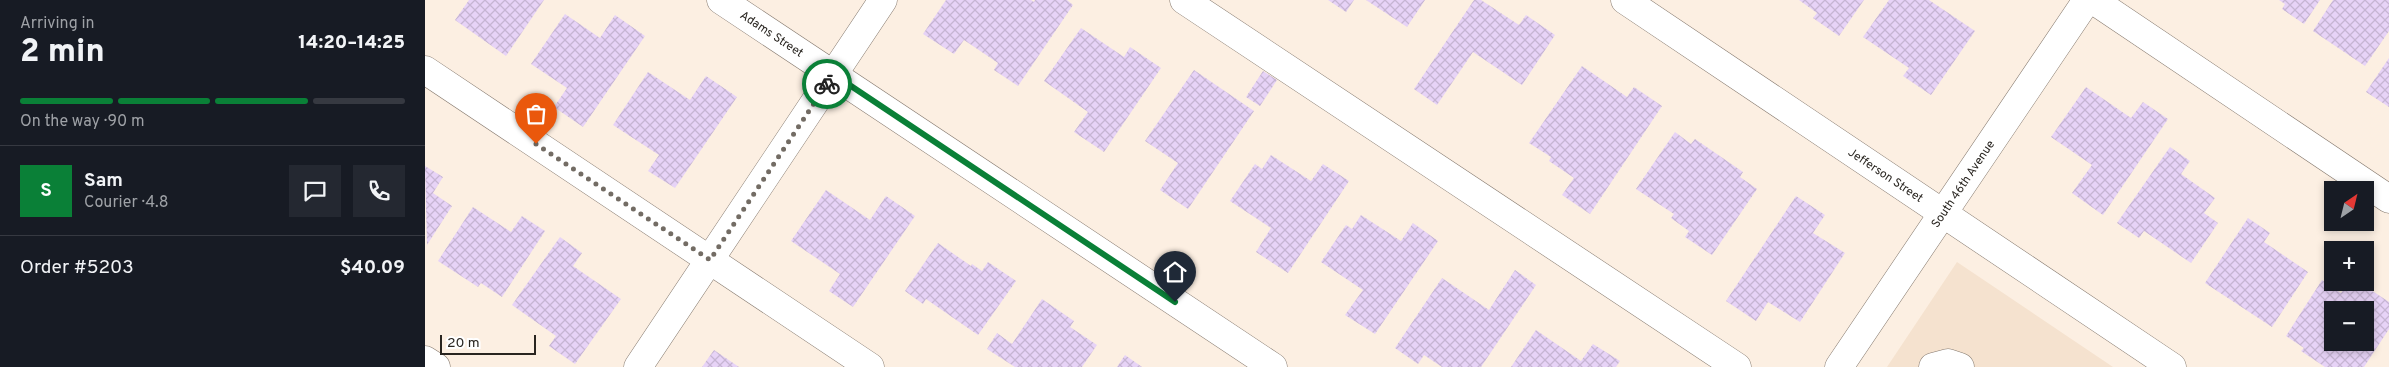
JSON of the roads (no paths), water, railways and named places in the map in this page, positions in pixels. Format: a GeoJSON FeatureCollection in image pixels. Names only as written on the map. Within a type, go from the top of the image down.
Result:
{"type":"FeatureCollection","features":[{"type":"Feature","properties":{"kind":"street","name":"Adams Street"},"geometry":{"type":"LineString","coordinates":[[721,0],[1273,367]]}},
{"type":"Feature","properties":{"kind":"street"},"geometry":{"type":"LineString","coordinates":[[638,367],[883,0]]}},
{"type":"Feature","properties":{"kind":"street"},"geometry":{"type":"LineString","coordinates":[[1184,0],[1737,367]]}},
{"type":"Feature","properties":{"kind":"street","name":"Jefferson Street"},"geometry":{"type":"LineString","coordinates":[[1625,0],[2171,367]]}},
{"type":"Feature","properties":{"kind":"street","name":"South 46th Avenue"},"geometry":{"type":"LineString","coordinates":[[1839,367],[2087,0]]}},
{"type":"Feature","properties":{"kind":"street"},"geometry":{"type":"LineString","coordinates":[[2093,0],[2389,200]]}},
{"type":"Feature","properties":{"kind":"street"},"geometry":{"type":"LineString","coordinates":[[425,70],[870,367]]}},
{"type":"Feature","properties":{"kind":"street"},"geometry":{"type":"LineString","coordinates":[[425,360],[436,367]]}},
{"type":"Feature","properties":{"kind":"street"},"geometry":{"type":"LineString","coordinates":[[1933,367],[1948,363],[1960,367]]}}]}
